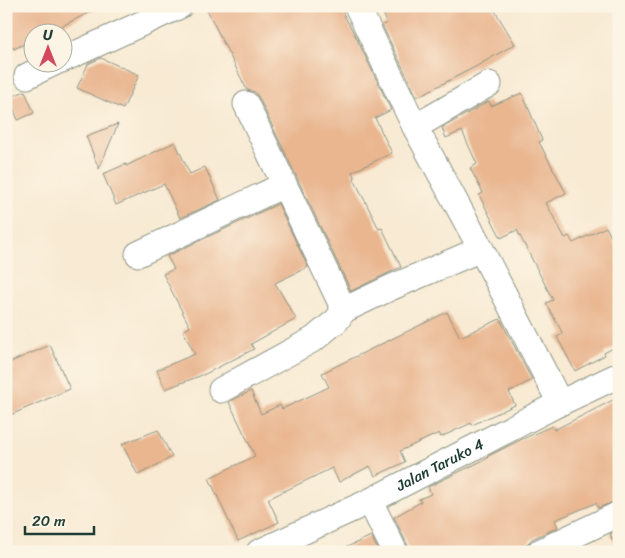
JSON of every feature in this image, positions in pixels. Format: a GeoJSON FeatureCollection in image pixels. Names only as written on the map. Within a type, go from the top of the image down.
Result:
{"type":"FeatureCollection","features":[{"type":"Feature","properties":{"kind":"street"},"geometry":{"type":"LineString","coordinates":[[72,55],[180,6]]}},
{"type":"Feature","properties":{"kind":"street"},"geometry":{"type":"LineString","coordinates":[[357,6],[415,127],[481,249],[560,403]]}},
{"type":"Feature","properties":{"kind":"street"},"geometry":{"type":"LineString","coordinates":[[27,76],[35,72]]}},
{"type":"Feature","properties":{"kind":"street"},"geometry":{"type":"LineString","coordinates":[[415,127],[489,84]]}},
{"type":"Feature","properties":{"kind":"street"},"geometry":{"type":"LineString","coordinates":[[246,104],[344,310]]}},
{"type":"Feature","properties":{"kind":"street"},"geometry":{"type":"LineString","coordinates":[[138,254],[284,185]]}},
{"type":"Feature","properties":{"kind":"street"},"geometry":{"type":"LineString","coordinates":[[221,390],[314,340],[337,320],[344,310],[481,249]]}},
{"type":"Feature","properties":{"kind":"street","name":"Jalan Taruko 4"},"geometry":{"type":"LineString","coordinates":[[260,552],[370,501],[560,403],[619,375]]}},
{"type":"Feature","properties":{"kind":"street"},"geometry":{"type":"LineString","coordinates":[[370,501],[395,552]]}},
{"type":"Feature","properties":{"kind":"street"},"geometry":{"type":"LineString","coordinates":[[539,552],[619,514]]}},
{"type":"Feature","properties":{"kind":"building"},"geometry":{"type":"Polygon","coordinates":[[[6,6],[102,6],[70,22],[22,22],[22,45],[6,51],[6,6]]]}},
{"type":"Feature","properties":{"kind":"building"},"geometry":{"type":"Polygon","coordinates":[[[205,6],[339,6],[391,110],[375,118],[392,153],[352,172],[379,229],[382,228],[401,267],[351,291],[259,98],[255,92],[247,90],[205,6]]]}},
{"type":"Feature","properties":{"kind":"building"},"geometry":{"type":"Polygon","coordinates":[[[401,6],[492,6],[515,44],[417,97],[382,25],[387,23],[384,15],[401,6]]]}},
{"type":"Feature","properties":{"kind":"building"},"geometry":{"type":"Polygon","coordinates":[[[101,58],[139,75],[123,109],[77,88],[88,64],[101,58]]]}},
{"type":"Feature","properties":{"kind":"building"},"geometry":{"type":"Polygon","coordinates":[[[25,91],[34,113],[18,120],[9,98],[25,91]]]}},
{"type":"Feature","properties":{"kind":"building"},"geometry":{"type":"Polygon","coordinates":[[[522,93],[542,140],[539,142],[566,193],[546,203],[565,238],[569,236],[573,243],[606,227],[619,252],[619,345],[575,371],[557,337],[563,334],[546,303],[553,300],[517,230],[501,238],[479,195],[483,193],[470,168],[477,164],[462,131],[446,138],[442,128],[489,101],[491,106],[522,93]]]}},
{"type":"Feature","properties":{"kind":"building"},"geometry":{"type":"Polygon","coordinates":[[[118,124],[99,169],[86,136],[118,124]]]}},
{"type":"Feature","properties":{"kind":"building"},"geometry":{"type":"Polygon","coordinates":[[[175,142],[190,174],[205,167],[220,200],[180,218],[164,184],[116,205],[103,174],[126,164],[126,166],[175,142]]]}},
{"type":"Feature","properties":{"kind":"building"},"geometry":{"type":"Polygon","coordinates":[[[278,204],[308,267],[275,283],[296,319],[251,344],[254,349],[205,374],[165,389],[157,370],[195,354],[183,331],[190,327],[163,274],[174,269],[167,256],[278,204]]]}},
{"type":"Feature","properties":{"kind":"building"},"geometry":{"type":"Polygon","coordinates":[[[447,312],[460,337],[500,319],[532,380],[509,392],[515,405],[472,425],[471,423],[441,437],[439,433],[400,451],[405,462],[375,476],[370,466],[339,482],[332,468],[268,499],[279,522],[238,541],[209,478],[255,456],[229,402],[251,391],[261,414],[280,405],[282,409],[329,387],[322,373],[447,312]]]}},
{"type":"Feature","properties":{"kind":"building"},"geometry":{"type":"Polygon","coordinates":[[[50,345],[70,389],[6,417],[6,364],[50,345]]]}},
{"type":"Feature","properties":{"kind":"building"},"geometry":{"type":"Polygon","coordinates":[[[619,397],[619,500],[598,508],[596,503],[555,520],[558,527],[532,539],[527,544],[525,552],[409,552],[394,517],[421,502],[419,499],[431,494],[428,487],[518,441],[552,426],[554,430],[619,397]]]}},
{"type":"Feature","properties":{"kind":"building"},"geometry":{"type":"Polygon","coordinates":[[[158,430],[172,457],[138,475],[122,444],[158,430]]]}},
{"type":"Feature","properties":{"kind":"building"},"geometry":{"type":"Polygon","coordinates":[[[619,530],[619,552],[618,552],[610,534],[619,530]]]}},
{"type":"Feature","properties":{"kind":"building"},"geometry":{"type":"Polygon","coordinates":[[[371,536],[379,552],[336,552],[371,536]]]}}]}
